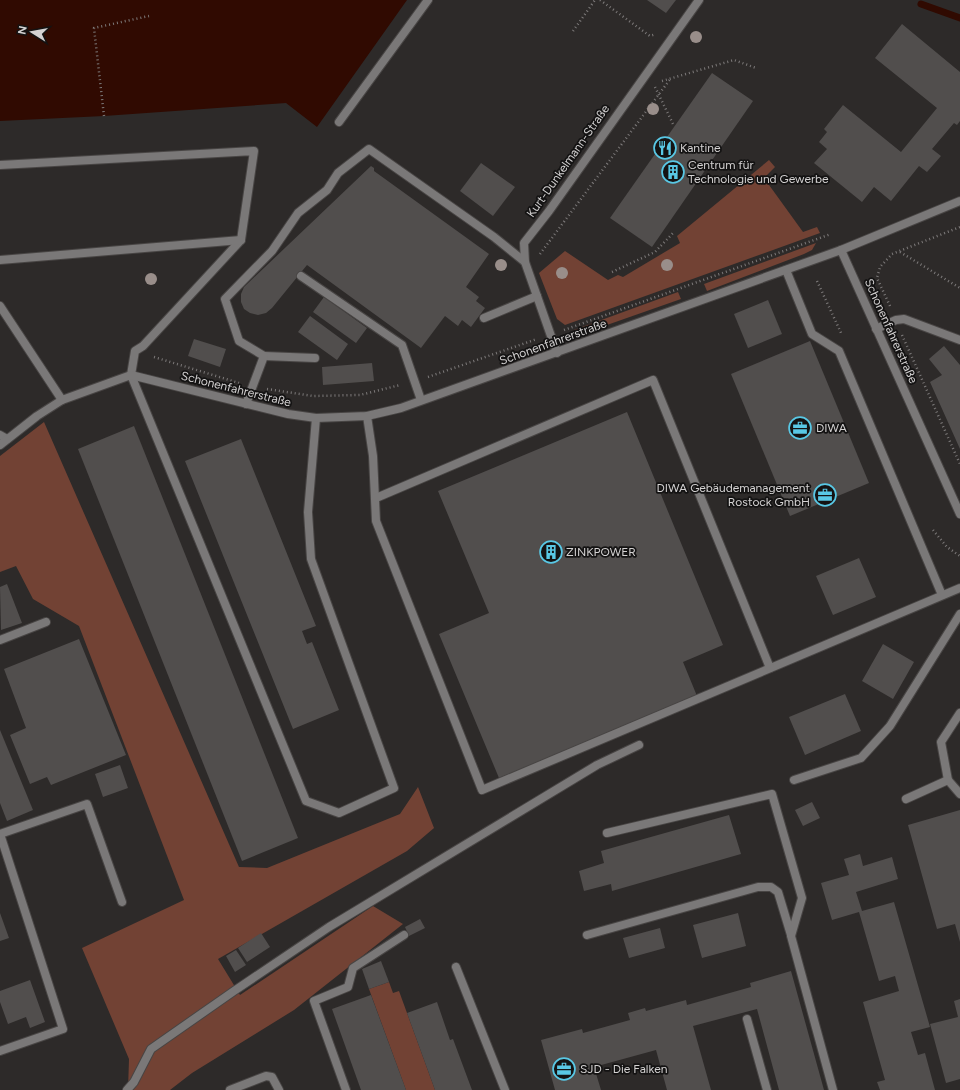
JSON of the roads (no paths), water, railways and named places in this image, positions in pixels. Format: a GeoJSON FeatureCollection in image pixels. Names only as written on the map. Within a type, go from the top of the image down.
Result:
{"type":"FeatureCollection","features":[{"type":"Feature","properties":{"kind":"street"},"geometry":{"type":"LineString","coordinates":[[339,122],[428,0]]}},
{"type":"Feature","properties":{"kind":"street","name":"Kurt-Dunkelmann-Straße"},"geometry":{"type":"LineString","coordinates":[[557,353],[525,262],[524,243],[549,211],[699,0]]}},
{"type":"Feature","properties":{"kind":"street"},"geometry":{"type":"LineString","coordinates":[[315,358],[264,356],[239,341],[225,299],[272,251],[298,213],[327,190],[338,173],[369,149],[494,237],[525,262]]}},
{"type":"Feature","properties":{"kind":"street"},"geometry":{"type":"LineString","coordinates":[[0,165],[254,151],[242,240],[143,346],[135,351],[131,375],[306,801],[339,813],[394,788],[311,558],[308,512],[316,418]]}},
{"type":"Feature","properties":{"kind":"street"},"geometry":{"type":"LineString","coordinates":[[841,250],[960,201]]}},
{"type":"Feature","properties":{"kind":"street"},"geometry":{"type":"LineString","coordinates":[[0,260],[242,240]]}},
{"type":"Feature","properties":{"kind":"street","name":"Schonenfahrerstraße"},"geometry":{"type":"LineString","coordinates":[[131,375],[288,414],[316,418],[367,416],[421,400],[557,353],[841,250],[960,514]]}},
{"type":"Feature","properties":{"kind":"street"},"geometry":{"type":"LineString","coordinates":[[786,270],[812,334],[839,351],[942,595]]}},
{"type":"Feature","properties":{"kind":"street"},"geometry":{"type":"LineString","coordinates":[[301,276],[402,345],[421,400]]}},
{"type":"Feature","properties":{"kind":"street"},"geometry":{"type":"LineString","coordinates":[[484,318],[537,296]]}},
{"type":"Feature","properties":{"kind":"street"},"geometry":{"type":"LineString","coordinates":[[0,306],[62,400]]}},
{"type":"Feature","properties":{"kind":"street"},"geometry":{"type":"LineString","coordinates":[[876,329],[896,320],[904,319],[960,340]]}},
{"type":"Feature","properties":{"kind":"street"},"geometry":{"type":"LineString","coordinates":[[246,404],[264,356]]}},
{"type":"Feature","properties":{"kind":"street"},"geometry":{"type":"LineString","coordinates":[[2,440],[62,400],[131,375]]}},
{"type":"Feature","properties":{"kind":"street"},"geometry":{"type":"LineString","coordinates":[[376,498],[653,380],[770,668]]}},
{"type":"Feature","properties":{"kind":"street"},"geometry":{"type":"LineString","coordinates":[[367,416],[373,456],[376,521],[482,790],[960,588]]}},
{"type":"Feature","properties":{"kind":"street"},"geometry":{"type":"LineString","coordinates":[[794,780],[862,758],[890,726],[960,614]]}},
{"type":"Feature","properties":{"kind":"street"},"geometry":{"type":"LineString","coordinates":[[0,640],[46,622]]}},
{"type":"Feature","properties":{"kind":"street"},"geometry":{"type":"LineString","coordinates":[[960,713],[940,742],[948,780],[960,794]]}},
{"type":"Feature","properties":{"kind":"street"},"geometry":{"type":"LineString","coordinates":[[127,1090],[134,1082],[151,1049],[329,927],[597,765],[640,745]]}},
{"type":"Feature","properties":{"kind":"street"},"geometry":{"type":"LineString","coordinates":[[906,799],[948,780]]}},
{"type":"Feature","properties":{"kind":"street"},"geometry":{"type":"LineString","coordinates":[[607,834],[772,794],[802,898],[791,936]]}},
{"type":"Feature","properties":{"kind":"street"},"geometry":{"type":"LineString","coordinates":[[0,1051],[63,1029],[0,834],[87,804],[122,902]]}},
{"type":"Feature","properties":{"kind":"street"},"geometry":{"type":"LineString","coordinates":[[587,935],[758,887],[771,887],[778,892],[833,1090]]}},
{"type":"Feature","properties":{"kind":"street"},"geometry":{"type":"LineString","coordinates":[[346,1090],[314,1001],[348,987],[353,968],[404,935]]}},
{"type":"Feature","properties":{"kind":"street"},"geometry":{"type":"LineString","coordinates":[[456,967],[505,1090]]}},
{"type":"Feature","properties":{"kind":"street"},"geometry":{"type":"LineString","coordinates":[[747,1019],[767,1090]]}},
{"type":"Feature","properties":{"kind":"street"},"geometry":{"type":"LineString","coordinates":[[230,1090],[266,1076],[272,1077],[279,1090]]}},
{"type":"Feature","properties":{"kind":"waterway"},"geometry":{"type":"LineString","coordinates":[[921,4],[960,18]]}},
{"type":"Feature","properties":{"kind":"place","name":"Kantine"},"geometry":{"type":"Point","coordinates":[665,148]}},
{"type":"Feature","properties":{"kind":"place","name":"Centrum für Technologie und Gewerbe"},"geometry":{"type":"Point","coordinates":[673,172]}},
{"type":"Feature","properties":{"kind":"place","name":"DIWA"},"geometry":{"type":"Point","coordinates":[800,428]}},
{"type":"Feature","properties":{"kind":"place","name":"DIWA Gebäudemanagement Rostock GmbH"},"geometry":{"type":"Point","coordinates":[825,495]}},
{"type":"Feature","properties":{"kind":"place","name":"ZINKPOWER"},"geometry":{"type":"Point","coordinates":[551,552]}},
{"type":"Feature","properties":{"kind":"place","name":"SJD - Die Falken"},"geometry":{"type":"Point","coordinates":[564,1069]}}]}
